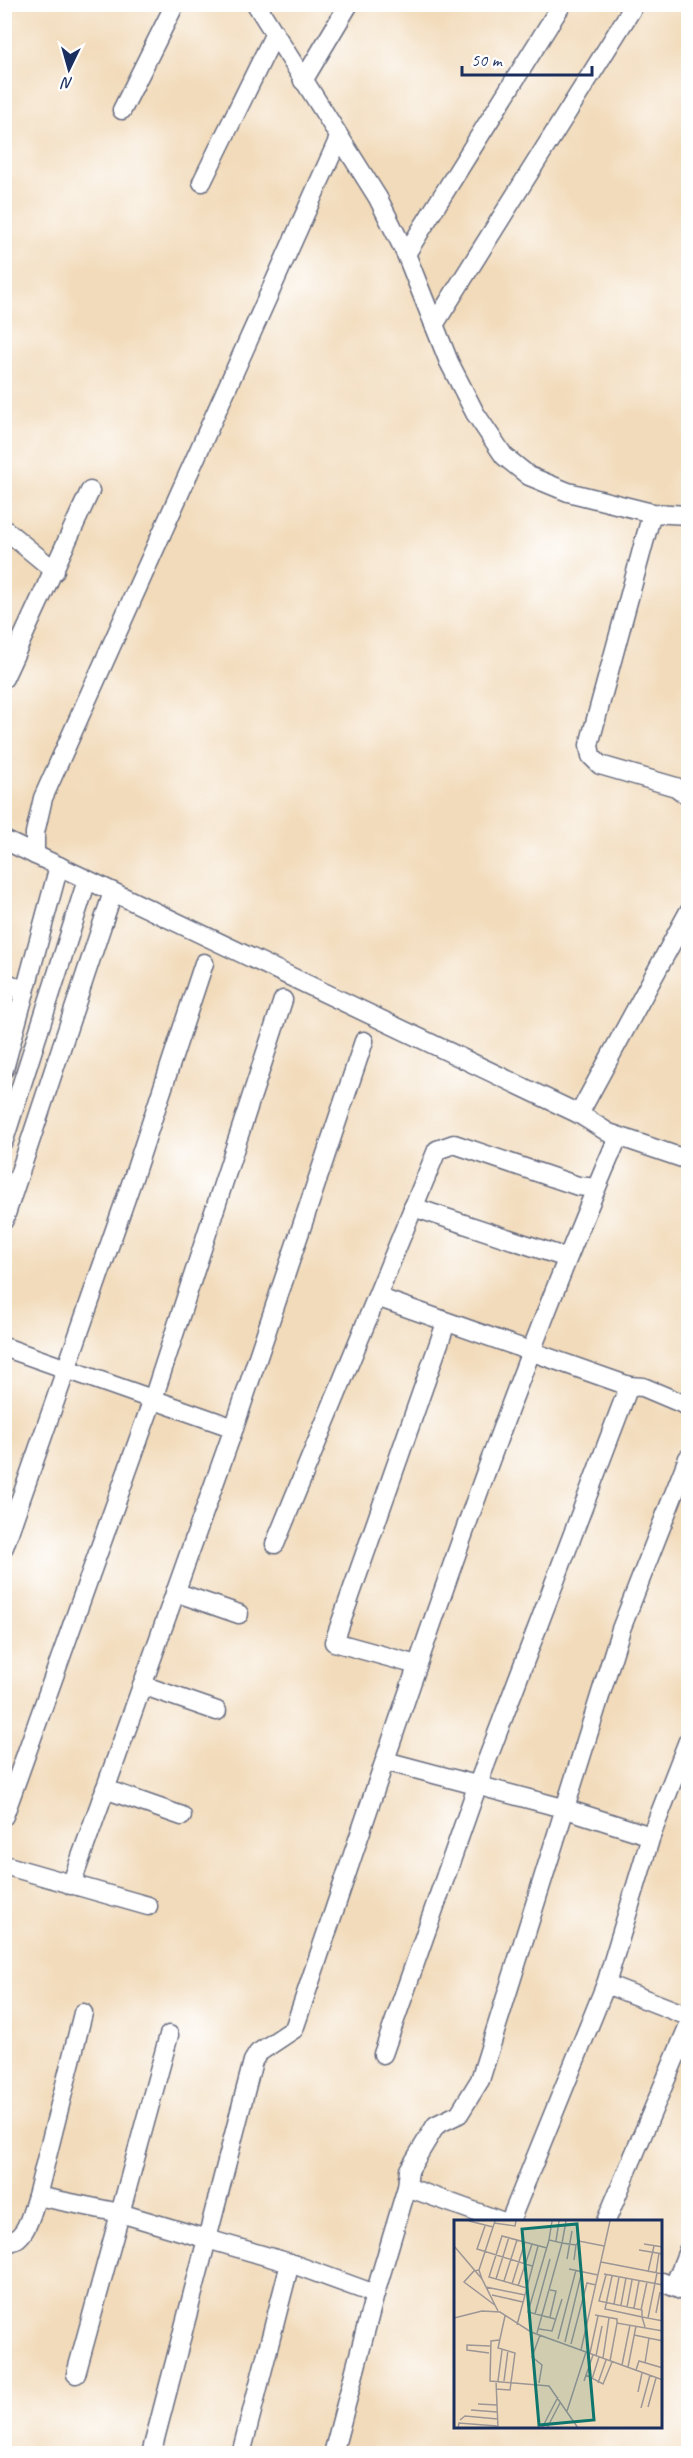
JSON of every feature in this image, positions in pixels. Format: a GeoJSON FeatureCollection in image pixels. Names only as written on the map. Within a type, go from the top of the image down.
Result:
{"type":"FeatureCollection","features":[{"type":"Feature","properties":{"kind":"street"},"geometry":{"type":"LineString","coordinates":[[122,110],[175,4]]}},
{"type":"Feature","properties":{"kind":"street"},"geometry":{"type":"LineString","coordinates":[[256,4],[378,198],[406,254],[449,362],[475,412],[504,456],[529,476],[568,492],[652,513],[688,515]]}},
{"type":"Feature","properties":{"kind":"street"},"geometry":{"type":"LineString","coordinates":[[303,81],[349,4]]}},
{"type":"Feature","properties":{"kind":"street"},"geometry":{"type":"LineString","coordinates":[[406,254],[562,4]]}},
{"type":"Feature","properties":{"kind":"street"},"geometry":{"type":"LineString","coordinates":[[434,325],[635,4]]}},
{"type":"Feature","properties":{"kind":"street"},"geometry":{"type":"LineString","coordinates":[[202,182],[274,35]]}},
{"type":"Feature","properties":{"kind":"street"},"geometry":{"type":"LineString","coordinates":[[35,855],[34,833],[43,798],[339,138]]}},
{"type":"Feature","properties":{"kind":"street"},"geometry":{"type":"LineString","coordinates":[[4,678],[90,491]]}},
{"type":"Feature","properties":{"kind":"street"},"geometry":{"type":"LineString","coordinates":[[652,513],[589,745],[591,756],[600,765],[676,787],[688,796]]}},
{"type":"Feature","properties":{"kind":"street"},"geometry":{"type":"LineString","coordinates":[[4,529],[55,571]]}},
{"type":"Feature","properties":{"kind":"street"},"geometry":{"type":"LineString","coordinates":[[4,840],[579,1114],[618,1137],[688,1160]]}},
{"type":"Feature","properties":{"kind":"street"},"geometry":{"type":"LineString","coordinates":[[4,1069],[59,866]]}},
{"type":"Feature","properties":{"kind":"street"},"geometry":{"type":"LineString","coordinates":[[4,1140],[87,879]]}},
{"type":"Feature","properties":{"kind":"street"},"geometry":{"type":"LineString","coordinates":[[4,1220],[113,892]]}},
{"type":"Feature","properties":{"kind":"street"},"geometry":{"type":"LineString","coordinates":[[579,1114],[688,913]]}},
{"type":"Feature","properties":{"kind":"street"},"geometry":{"type":"LineString","coordinates":[[4,1547],[68,1369],[204,963]]}},
{"type":"Feature","properties":{"kind":"street"},"geometry":{"type":"LineString","coordinates":[[4,981],[26,992]]}},
{"type":"Feature","properties":{"kind":"street"},"geometry":{"type":"LineString","coordinates":[[4,1815],[153,1399],[284,1000]]}},
{"type":"Feature","properties":{"kind":"street"},"geometry":{"type":"LineString","coordinates":[[71,1885],[234,1428],[364,1041]]}},
{"type":"Feature","properties":{"kind":"street"},"geometry":{"type":"LineString","coordinates":[[151,2454],[253,2061],[258,2053],[294,2029],[417,1665],[567,1258],[618,1137]]}},
{"type":"Feature","properties":{"kind":"street"},"geometry":{"type":"LineString","coordinates":[[275,1544],[437,1150],[454,1144],[578,1186],[596,1188]]}},
{"type":"Feature","properties":{"kind":"street"},"geometry":{"type":"LineString","coordinates":[[413,1207],[567,1258]]}},
{"type":"Feature","properties":{"kind":"street"},"geometry":{"type":"LineString","coordinates":[[377,1297],[629,1386],[643,1387],[688,1406]]}},
{"type":"Feature","properties":{"kind":"street"},"geometry":{"type":"LineString","coordinates":[[417,1665],[334,1642],[446,1323]]}},
{"type":"Feature","properties":{"kind":"street"},"geometry":{"type":"LineString","coordinates":[[4,1347],[234,1428]]}},
{"type":"Feature","properties":{"kind":"street"},"geometry":{"type":"LineString","coordinates":[[383,2054],[478,1784],[629,1386]]}},
{"type":"Feature","properties":{"kind":"street"},"geometry":{"type":"LineString","coordinates":[[333,2454],[409,2170],[436,2125],[459,2114],[480,2080],[563,1808],[621,1629],[688,1458]]}},
{"type":"Feature","properties":{"kind":"street"},"geometry":{"type":"LineString","coordinates":[[175,1592],[238,1614]]}},
{"type":"Feature","properties":{"kind":"street"},"geometry":{"type":"LineString","coordinates":[[142,1685],[217,1711]]}},
{"type":"Feature","properties":{"kind":"street"},"geometry":{"type":"LineString","coordinates":[[510,2220],[606,1984],[651,1836],[688,1741]]}},
{"type":"Feature","properties":{"kind":"street"},"geometry":{"type":"LineString","coordinates":[[385,1761],[478,1784],[651,1836]]}},
{"type":"Feature","properties":{"kind":"street"},"geometry":{"type":"LineString","coordinates":[[105,1789],[182,1816]]}},
{"type":"Feature","properties":{"kind":"street"},"geometry":{"type":"LineString","coordinates":[[4,1865],[148,1906]]}},
{"type":"Feature","properties":{"kind":"street"},"geometry":{"type":"LineString","coordinates":[[606,1984],[688,2016]]}},
{"type":"Feature","properties":{"kind":"street"},"geometry":{"type":"LineString","coordinates":[[4,2243],[13,2243],[22,2235],[37,2196],[82,2013]]}},
{"type":"Feature","properties":{"kind":"street"},"geometry":{"type":"LineString","coordinates":[[606,2220],[688,2027]]}},
{"type":"Feature","properties":{"kind":"street"},"geometry":{"type":"LineString","coordinates":[[76,2374],[169,2035]]}},
{"type":"Feature","properties":{"kind":"street"},"geometry":{"type":"LineString","coordinates":[[406,2187],[498,2220]]}},
{"type":"Feature","properties":{"kind":"street"},"geometry":{"type":"LineString","coordinates":[[37,2196],[120,2213],[290,2263],[375,2294]]}},
{"type":"Feature","properties":{"kind":"street"},"geometry":{"type":"LineString","coordinates":[[675,2287],[688,2251]]}},
{"type":"Feature","properties":{"kind":"street"},"geometry":{"type":"LineString","coordinates":[[241,2454],[290,2263]]}}]}
